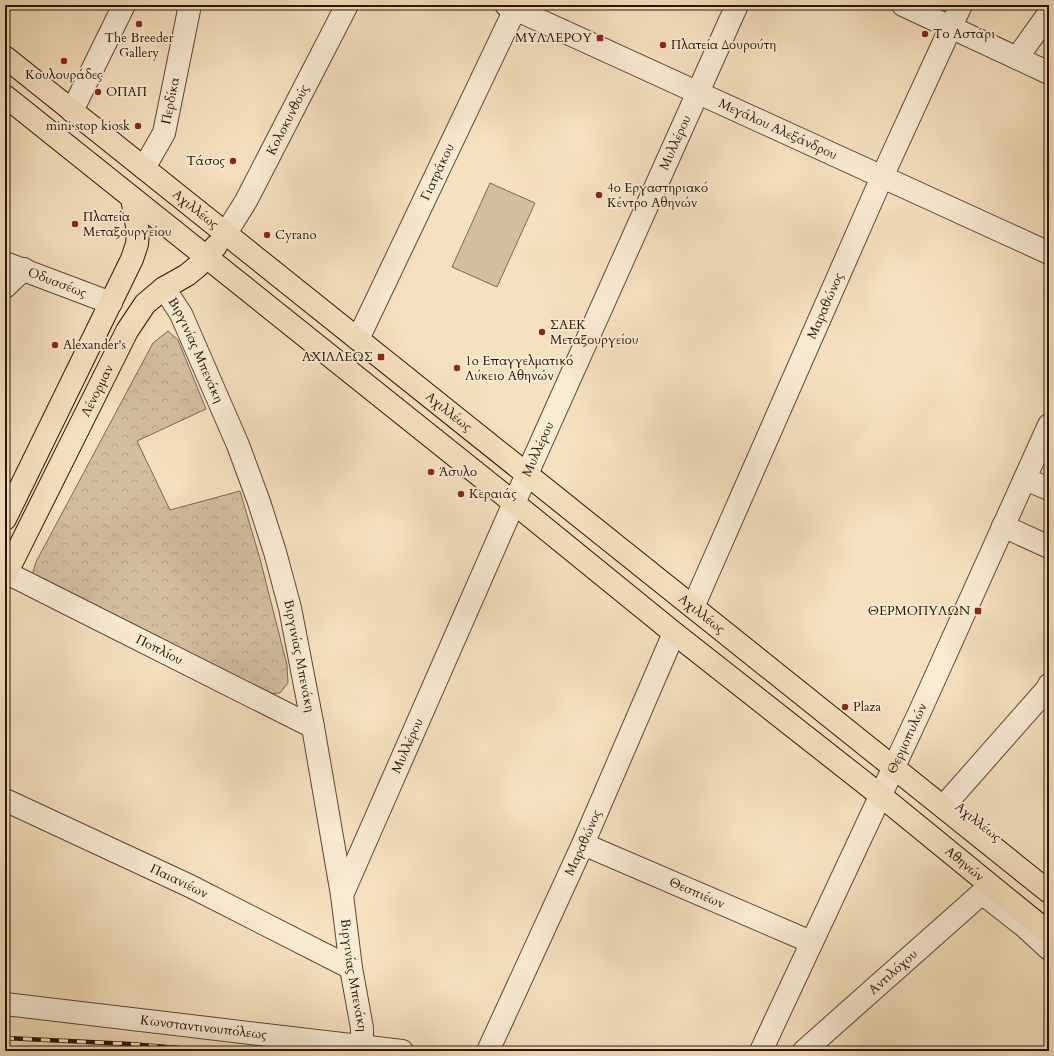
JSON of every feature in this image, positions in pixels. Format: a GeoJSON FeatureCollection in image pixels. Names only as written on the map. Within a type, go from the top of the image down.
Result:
{"type":"FeatureCollection","features":[{"type":"Feature","properties":{"kind":"main road","name":"Αχιλλέως"},"geometry":{"type":"LineString","coordinates":[[5,57],[901,773]]}},
{"type":"Feature","properties":{"kind":"main road"},"geometry":{"type":"LineString","coordinates":[[5,96],[514,502],[674,633],[882,797]]}},
{"type":"Feature","properties":{"kind":"main road"},"geometry":{"type":"LineString","coordinates":[[5,519],[132,259],[137,244],[138,232],[132,198]]}},
{"type":"Feature","properties":{"kind":"main road","name":"Λένορμαν"},"geometry":{"type":"LineString","coordinates":[[6,576],[127,331],[145,304],[164,288],[187,275],[207,258],[226,233]]}},
{"type":"Feature","properties":{"kind":"main road"},"geometry":{"type":"LineString","coordinates":[[901,773],[1049,892]]}},
{"type":"Feature","properties":{"kind":"main road","name":"Αθηνών"},"geometry":{"type":"LineString","coordinates":[[882,797],[1049,933]]}},
{"type":"Feature","properties":{"kind":"street"},"geometry":{"type":"LineString","coordinates":[[72,111],[124,5]]}},
{"type":"Feature","properties":{"kind":"street","name":"Περδίκα"},"geometry":{"type":"LineString","coordinates":[[144,168],[164,133],[190,5]]}},
{"type":"Feature","properties":{"kind":"street","name":"Κολοκυνθούς"},"geometry":{"type":"LineString","coordinates":[[226,233],[246,201],[347,5]]}},
{"type":"Feature","properties":{"kind":"street","name":"Μυλλέρου"},"geometry":{"type":"LineString","coordinates":[[342,895],[514,502],[736,5]]}},
{"type":"Feature","properties":{"kind":"street"},"geometry":{"type":"LineString","coordinates":[[903,5],[1049,73]]}},
{"type":"Feature","properties":{"kind":"street","name":"Μαραθώνος"},"geometry":{"type":"LineString","coordinates":[[693,607],[882,176],[961,5]]}},
{"type":"Feature","properties":{"kind":"street","name":"Μεγάλου Αλεξάνδρου"},"geometry":{"type":"LineString","coordinates":[[513,6],[1049,254]]}},
{"type":"Feature","properties":{"kind":"street","name":"Γιατράκου"},"geometry":{"type":"LineString","coordinates":[[358,339],[513,6]]}},
{"type":"Feature","properties":{"kind":"street"},"geometry":{"type":"LineString","coordinates":[[1017,58],[1049,13]]}},
{"type":"Feature","properties":{"kind":"street"},"geometry":{"type":"LineString","coordinates":[[5,286],[14,266]]}},
{"type":"Feature","properties":{"kind":"street","name":"Οδυσσέως"},"geometry":{"type":"LineString","coordinates":[[14,266],[111,303]]}},
{"type":"Feature","properties":{"kind":"street","name":"Βιργινίας Μπενάκη"},"geometry":{"type":"LineString","coordinates":[[164,288],[184,320],[238,445],[276,552],[290,608],[313,727],[342,895],[351,968],[362,1028],[362,1046]]}},
{"type":"Feature","properties":{"kind":"street","name":"Θερμοπυλών"},"geometry":{"type":"LineString","coordinates":[[761,1051],[811,942],[882,797],[901,773],[1003,526],[1049,425]]}},
{"type":"Feature","properties":{"kind":"street"},"geometry":{"type":"LineString","coordinates":[[1025,479],[1049,489]]}},
{"type":"Feature","properties":{"kind":"street"},"geometry":{"type":"LineString","coordinates":[[1003,526],[1049,546]]}},
{"type":"Feature","properties":{"kind":"street","name":"Ποπλίου"},"geometry":{"type":"LineString","coordinates":[[6,576],[313,727]]}},
{"type":"Feature","properties":{"kind":"street","name":"Μαραθώνος"},"geometry":{"type":"LineString","coordinates":[[488,1051],[583,844],[674,633]]}},
{"type":"Feature","properties":{"kind":"street"},"geometry":{"type":"LineString","coordinates":[[950,799],[1049,685]]}},
{"type":"Feature","properties":{"kind":"street","name":"Αχιλλέως"},"geometry":{"type":"LineString","coordinates":[[901,773],[919,778],[950,799],[1049,878]]}},
{"type":"Feature","properties":{"kind":"street","name":"Παιανιέων"},"geometry":{"type":"LineString","coordinates":[[5,800],[190,886],[351,968]]}},
{"type":"Feature","properties":{"kind":"street","name":"Θεσπιέων"},"geometry":{"type":"LineString","coordinates":[[583,844],[811,942]]}},
{"type":"Feature","properties":{"kind":"street","name":"Αντιλόχου"},"geometry":{"type":"LineString","coordinates":[[804,1051],[982,893],[1024,926],[1049,949]]}},
{"type":"Feature","properties":{"kind":"street","name":"Κωνσταντινουπόλεως"},"geometry":{"type":"LineString","coordinates":[[5,1004],[402,1051]]}},
{"type":"Feature","properties":{"kind":"green space"},"geometry":{"type":"Polygon","coordinates":[[[490,183],[535,203],[497,287],[452,267],[490,183]]]}},
{"type":"Feature","properties":{"kind":"green space"},"geometry":{"type":"Polygon","coordinates":[[[168,331],[178,340],[206,409],[137,441],[170,510],[240,491],[260,559],[287,665],[288,683],[280,693],[264,694],[32,575],[36,562],[153,343],[168,331]]]}},
{"type":"Feature","properties":{"kind":"railway"},"geometry":{"type":"LineString","coordinates":[[5,1038],[130,1044],[215,1051]]}},
{"type":"Feature","properties":{"kind":"place","name":"The Breeder Gallery"},"geometry":{"type":"Point","coordinates":[139,24]}},
{"type":"Feature","properties":{"kind":"place","name":"Το Αστάρι"},"geometry":{"type":"Point","coordinates":[925,34]}},
{"type":"Feature","properties":{"kind":"place","name":"ΜΥΛΛΕΡΟΥ"},"geometry":{"type":"Point","coordinates":[600,38]}},
{"type":"Feature","properties":{"kind":"place","name":"Πλατεία Δουρούτη"},"geometry":{"type":"Point","coordinates":[663,45]}},
{"type":"Feature","properties":{"kind":"place","name":"Κουλουράδες"},"geometry":{"type":"Point","coordinates":[64,61]}},
{"type":"Feature","properties":{"kind":"place","name":"ΟΠΑΠ"},"geometry":{"type":"Point","coordinates":[98,92]}},
{"type":"Feature","properties":{"kind":"place","name":"mini stop kiosk"},"geometry":{"type":"Point","coordinates":[138,126]}},
{"type":"Feature","properties":{"kind":"place","name":"Τάσος"},"geometry":{"type":"Point","coordinates":[233,161]}},
{"type":"Feature","properties":{"kind":"place","name":"4ο Εργαστηριακό Κέντρο Αθηνών"},"geometry":{"type":"Point","coordinates":[599,195]}},
{"type":"Feature","properties":{"kind":"place","name":"Πλατεία Μεταξουργείου"},"geometry":{"type":"Point","coordinates":[75,224]}},
{"type":"Feature","properties":{"kind":"place","name":"Cyrano"},"geometry":{"type":"Point","coordinates":[267,235]}},
{"type":"Feature","properties":{"kind":"place","name":"ΣΑΕΚ Μεταξουργείου"},"geometry":{"type":"Point","coordinates":[542,332]}},
{"type":"Feature","properties":{"kind":"place","name":"Alexander's"},"geometry":{"type":"Point","coordinates":[55,345]}},
{"type":"Feature","properties":{"kind":"place","name":"ΑΧΙΛΛΕΩΣ"},"geometry":{"type":"Point","coordinates":[381,357]}},
{"type":"Feature","properties":{"kind":"place","name":"1o Επαγγελματικό Λύκειο Αθηνών"},"geometry":{"type":"Point","coordinates":[457,368]}},
{"type":"Feature","properties":{"kind":"place","name":"Άσυλο"},"geometry":{"type":"Point","coordinates":[431,472]}},
{"type":"Feature","properties":{"kind":"place","name":"Κεραιάς"},"geometry":{"type":"Point","coordinates":[461,494]}},
{"type":"Feature","properties":{"kind":"place","name":"ΘΕΡΜΟΠΥΛΩΝ"},"geometry":{"type":"Point","coordinates":[978,611]}},
{"type":"Feature","properties":{"kind":"place","name":"Plaza"},"geometry":{"type":"Point","coordinates":[845,707]}}]}
